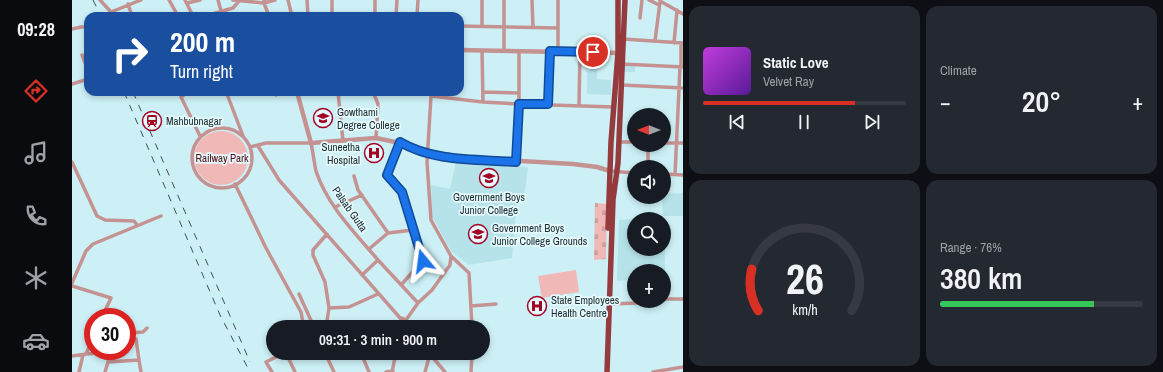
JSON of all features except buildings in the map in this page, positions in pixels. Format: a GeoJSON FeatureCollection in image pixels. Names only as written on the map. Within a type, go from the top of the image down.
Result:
{"type":"FeatureCollection","features":[{"type":"Feature","properties":{"kind":"highway"},"geometry":{"type":"LineString","coordinates":[[606,372],[610,304],[613,200],[617,172],[622,85],[618,0]]}},
{"type":"Feature","properties":{"kind":"highway"},"geometry":{"type":"LineString","coordinates":[[603,372],[603,317],[610,170],[614,107],[623,39],[625,0]]}},
{"type":"Feature","properties":{"kind":"street"},"geometry":{"type":"LineString","coordinates":[[100,0],[111,12],[141,0]]}},
{"type":"Feature","properties":{"kind":"street"},"geometry":{"type":"LineString","coordinates":[[169,0],[176,12]]}},
{"type":"Feature","properties":{"kind":"street"},"geometry":{"type":"LineString","coordinates":[[190,12],[186,2],[200,0]]}},
{"type":"Feature","properties":{"kind":"street"},"geometry":{"type":"LineString","coordinates":[[218,0],[221,11]]}},
{"type":"Feature","properties":{"kind":"street"},"geometry":{"type":"LineString","coordinates":[[233,0],[275,0]]}},
{"type":"Feature","properties":{"kind":"street"},"geometry":{"type":"LineString","coordinates":[[288,0],[291,12]]}},
{"type":"Feature","properties":{"kind":"street"},"geometry":{"type":"LineString","coordinates":[[307,0],[308,12]]}},
{"type":"Feature","properties":{"kind":"street"},"geometry":{"type":"LineString","coordinates":[[332,0],[332,12]]}},
{"type":"Feature","properties":{"kind":"street"},"geometry":{"type":"LineString","coordinates":[[375,0],[375,12]]}},
{"type":"Feature","properties":{"kind":"street"},"geometry":{"type":"LineString","coordinates":[[396,12],[397,0]]}},
{"type":"Feature","properties":{"kind":"street"},"geometry":{"type":"LineString","coordinates":[[417,12],[418,0]]}},
{"type":"Feature","properties":{"kind":"street"},"geometry":{"type":"LineString","coordinates":[[482,0],[482,26]]}},
{"type":"Feature","properties":{"kind":"street"},"geometry":{"type":"LineString","coordinates":[[504,0],[504,50]]}},
{"type":"Feature","properties":{"kind":"street"},"geometry":{"type":"LineString","coordinates":[[558,0],[558,51]]}},
{"type":"Feature","properties":{"kind":"street"},"geometry":{"type":"LineString","coordinates":[[640,18],[642,0]]}},
{"type":"Feature","properties":{"kind":"street"},"geometry":{"type":"LineString","coordinates":[[649,0],[660,3],[683,14]]}},
{"type":"Feature","properties":{"kind":"street"},"geometry":{"type":"LineString","coordinates":[[218,12],[233,8],[239,1]]}},
{"type":"Feature","properties":{"kind":"street"},"geometry":{"type":"LineString","coordinates":[[264,1],[268,12]]}},
{"type":"Feature","properties":{"kind":"street"},"geometry":{"type":"LineString","coordinates":[[532,1],[532,27]]}},
{"type":"Feature","properties":{"kind":"street"},"geometry":{"type":"LineString","coordinates":[[655,41],[660,3]]}},
{"type":"Feature","properties":{"kind":"street"},"geometry":{"type":"LineString","coordinates":[[128,4],[131,12]]}},
{"type":"Feature","properties":{"kind":"street"},"geometry":{"type":"LineString","coordinates":[[674,43],[677,10]]}},
{"type":"Feature","properties":{"kind":"street"},"geometry":{"type":"LineString","coordinates":[[464,26],[558,28]]}},
{"type":"Feature","properties":{"kind":"street"},"geometry":{"type":"LineString","coordinates":[[72,30],[84,27]]}},
{"type":"Feature","properties":{"kind":"street"},"geometry":{"type":"LineString","coordinates":[[623,39],[682,43],[681,88],[678,105],[675,175]]}},
{"type":"Feature","properties":{"kind":"street"},"geometry":{"type":"LineString","coordinates":[[464,50],[621,53]]}},
{"type":"Feature","properties":{"kind":"street"},"geometry":{"type":"LineString","coordinates":[[482,51],[483,102]]}},
{"type":"Feature","properties":{"kind":"street"},"geometry":{"type":"LineString","coordinates":[[548,104],[550,51]]}},
{"type":"Feature","properties":{"kind":"street"},"geometry":{"type":"LineString","coordinates":[[516,162],[519,104],[519,52]]}},
{"type":"Feature","properties":{"kind":"street"},"geometry":{"type":"LineString","coordinates":[[579,105],[580,52]]}},
{"type":"Feature","properties":{"kind":"street"},"geometry":{"type":"LineString","coordinates":[[82,55],[84,60]]}},
{"type":"Feature","properties":{"kind":"street"},"geometry":{"type":"LineString","coordinates":[[622,64],[681,67]]}},
{"type":"Feature","properties":{"kind":"street"},"geometry":{"type":"LineString","coordinates":[[72,84],[84,80]]}},
{"type":"Feature","properties":{"kind":"street"},"geometry":{"type":"LineString","coordinates":[[622,85],[681,88]]}},
{"type":"Feature","properties":{"kind":"street"},"geometry":{"type":"LineString","coordinates":[[483,92],[519,93]]}},
{"type":"Feature","properties":{"kind":"street"},"geometry":{"type":"LineString","coordinates":[[228,96],[242,136],[250,147],[250,169],[241,180],[235,184],[218,187],[209,185],[198,175],[192,161],[194,146],[200,136],[217,128],[226,128],[235,131],[242,136]]}},
{"type":"Feature","properties":{"kind":"street"},"geometry":{"type":"LineString","coordinates":[[298,96],[311,143]]}},
{"type":"Feature","properties":{"kind":"street"},"geometry":{"type":"LineString","coordinates":[[338,96],[343,141]]}},
{"type":"Feature","properties":{"kind":"street"},"geometry":{"type":"LineString","coordinates":[[375,96],[378,104],[376,138]]}},
{"type":"Feature","properties":{"kind":"street"},"geometry":{"type":"LineString","coordinates":[[431,96],[428,192],[432,224],[451,256],[469,273],[472,320]]}},
{"type":"Feature","properties":{"kind":"street"},"geometry":{"type":"LineString","coordinates":[[444,96],[483,102],[614,107]]}},
{"type":"Feature","properties":{"kind":"street"},"geometry":{"type":"LineString","coordinates":[[181,97],[200,136]]}},
{"type":"Feature","properties":{"kind":"street"},"geometry":{"type":"LineString","coordinates":[[678,105],[683,105]]}},
{"type":"Feature","properties":{"kind":"street"},"geometry":{"type":"LineString","coordinates":[[250,147],[273,143],[311,143],[376,138],[400,142],[414,150],[428,155],[516,162],[573,164],[627,173]]}},
{"type":"Feature","properties":{"kind":"street"},"geometry":{"type":"LineString","coordinates":[[400,142],[387,175],[402,192],[413,230],[424,259],[401,285]]}},
{"type":"Feature","properties":{"kind":"street"},"geometry":{"type":"LineString","coordinates":[[619,142],[627,142]]}},
{"type":"Feature","properties":{"kind":"street"},"geometry":{"type":"LineString","coordinates":[[671,143],[683,142]]}},
{"type":"Feature","properties":{"kind":"street","name":"Palsab Gutta"},"geometry":{"type":"LineString","coordinates":[[311,143],[316,171],[328,197],[378,260],[418,303]]}},
{"type":"Feature","properties":{"kind":"street"},"geometry":{"type":"LineString","coordinates":[[258,146],[279,180],[400,320]]}},
{"type":"Feature","properties":{"kind":"street"},"geometry":{"type":"LineString","coordinates":[[72,162],[97,216],[105,220],[134,221],[137,225]]}},
{"type":"Feature","properties":{"kind":"street"},"geometry":{"type":"LineString","coordinates":[[671,175],[683,175]]}},
{"type":"Feature","properties":{"kind":"street"},"geometry":{"type":"LineString","coordinates":[[354,176],[356,185],[362,195],[388,232]]}},
{"type":"Feature","properties":{"kind":"street"},"geometry":{"type":"LineString","coordinates":[[235,184],[266,248],[301,312],[302,320]]}},
{"type":"Feature","properties":{"kind":"street"},"geometry":{"type":"LineString","coordinates":[[335,207],[362,195]]}},
{"type":"Feature","properties":{"kind":"street"},"geometry":{"type":"LineString","coordinates":[[72,283],[86,251],[93,244],[161,216]]}},
{"type":"Feature","properties":{"kind":"street"},"geometry":{"type":"LineString","coordinates":[[369,249],[388,232],[413,230]]}},
{"type":"Feature","properties":{"kind":"street"},"geometry":{"type":"LineString","coordinates":[[327,234],[313,250],[313,256],[325,282],[329,308],[327,320]]}},
{"type":"Feature","properties":{"kind":"street"},"geometry":{"type":"LineString","coordinates":[[404,320],[418,303],[432,290],[450,265],[451,256]]}},
{"type":"Feature","properties":{"kind":"street"},"geometry":{"type":"LineString","coordinates":[[362,275],[378,260]]}},
{"type":"Feature","properties":{"kind":"street"},"geometry":{"type":"LineString","coordinates":[[72,286],[111,298],[106,308]]}},
{"type":"Feature","properties":{"kind":"street"},"geometry":{"type":"LineString","coordinates":[[300,294],[311,320]]}},
{"type":"Feature","properties":{"kind":"street"},"geometry":{"type":"LineString","coordinates":[[329,308],[350,307],[378,294]]}},
{"type":"Feature","properties":{"kind":"street"},"geometry":{"type":"LineString","coordinates":[[671,300],[683,299]]}},
{"type":"Feature","properties":{"kind":"street"},"geometry":{"type":"LineString","coordinates":[[610,304],[627,303]]}},
{"type":"Feature","properties":{"kind":"street"},"geometry":{"type":"LineString","coordinates":[[471,306],[496,304]]}},
{"type":"Feature","properties":{"kind":"street"},"geometry":{"type":"LineString","coordinates":[[136,332],[143,332],[147,328]]}},
{"type":"Feature","properties":{"kind":"street"},"geometry":{"type":"LineString","coordinates":[[136,339],[141,372]]}},
{"type":"Feature","properties":{"kind":"street"},"geometry":{"type":"LineString","coordinates":[[72,356],[84,354]]}},
{"type":"Feature","properties":{"kind":"street"},"geometry":{"type":"LineString","coordinates":[[79,372],[84,357]]}},
{"type":"Feature","properties":{"kind":"street"},"geometry":{"type":"LineString","coordinates":[[105,372],[108,362],[139,360]]}},
{"type":"Feature","properties":{"kind":"street"},"geometry":{"type":"LineString","coordinates":[[270,360],[266,362],[272,372]]}},
{"type":"Feature","properties":{"kind":"street"},"geometry":{"type":"LineString","coordinates":[[289,360],[295,372]]}},
{"type":"Feature","properties":{"kind":"street"},"geometry":{"type":"LineString","coordinates":[[328,360],[334,372]]}},
{"type":"Feature","properties":{"kind":"street"},"geometry":{"type":"LineString","coordinates":[[364,360],[369,372]]}},
{"type":"Feature","properties":{"kind":"street"},"geometry":{"type":"LineString","coordinates":[[386,372],[392,371],[394,360]]}},
{"type":"Feature","properties":{"kind":"street"},"geometry":{"type":"LineString","coordinates":[[425,372],[428,360]]}},
{"type":"Feature","properties":{"kind":"street"},"geometry":{"type":"LineString","coordinates":[[436,360],[445,372]]}},
{"type":"Feature","properties":{"kind":"street"},"geometry":{"type":"LineString","coordinates":[[471,372],[472,360]]}},
{"type":"Feature","properties":{"kind":"street"},"geometry":{"type":"LineString","coordinates":[[653,372],[683,367]]}},
{"type":"Feature","properties":{"kind":"shaded area"},"geometry":{"type":"Polygon","coordinates":[[[591,53],[598,53],[597,79],[611,80],[611,95],[587,94],[587,71],[590,71],[591,53]]]}},
{"type":"Feature","properties":{"kind":"shaded area"},"geometry":{"type":"Polygon","coordinates":[[[623,64],[635,64],[635,72],[623,72],[623,64]]]}},
{"type":"Feature","properties":{"kind":"shaded area","name":"Government Boys Junior College Grounds"},"geometry":{"type":"Polygon","coordinates":[[[456,161],[528,167],[524,198],[517,198],[512,258],[469,265],[451,251],[432,216],[431,185],[450,189],[456,161]]]}},
{"type":"Feature","properties":{"kind":"shaded area"},"geometry":{"type":"Polygon","coordinates":[[[683,193],[683,216],[671,216],[671,212],[663,212],[662,204],[671,204],[671,194],[683,193]]]}},
{"type":"Feature","properties":{"kind":"shaded area"},"geometry":{"type":"Polygon","coordinates":[[[627,219],[627,256],[665,256],[665,264],[627,264],[627,280],[617,281],[619,220],[627,219]]]}},
{"type":"Feature","properties":{"kind":"green space","name":"Railway Park"},"geometry":{"type":"Polygon","coordinates":[[[221,131],[231,133],[240,139],[246,148],[248,158],[246,168],[240,177],[231,183],[221,185],[211,183],[202,177],[196,168],[194,158],[196,148],[202,139],[211,133],[221,131]]]}},
{"type":"Feature","properties":{"kind":"green space"},"geometry":{"type":"Polygon","coordinates":[[[595,203],[607,204],[606,259],[594,260],[595,203]]]}},
{"type":"Feature","properties":{"kind":"green space"},"geometry":{"type":"Polygon","coordinates":[[[576,270],[579,292],[542,298],[538,276],[576,270]]]}},
{"type":"Feature","properties":{"kind":"railway"},"geometry":{"type":"LineString","coordinates":[[93,0],[99,12]]}},
{"type":"Feature","properties":{"kind":"railway"},"geometry":{"type":"LineString","coordinates":[[126,96],[220,315],[250,372]]}},
{"type":"Feature","properties":{"kind":"railway"},"geometry":{"type":"LineString","coordinates":[[135,96],[250,362]]}},
{"type":"Feature","properties":{"kind":"place","name":"Gowthami Degree College"},"geometry":{"type":"Point","coordinates":[323,118]}},
{"type":"Feature","properties":{"kind":"place","name":"Mahbubnagar"},"geometry":{"type":"Point","coordinates":[152,121]}},
{"type":"Feature","properties":{"kind":"place","name":"Suneetha Hospital"},"geometry":{"type":"Point","coordinates":[374,153]}},
{"type":"Feature","properties":{"kind":"place","name":"Government Boys Junior College"},"geometry":{"type":"Point","coordinates":[489,178]}},
{"type":"Feature","properties":{"kind":"place","name":"Government Boys Junior College Grounds"},"geometry":{"type":"Point","coordinates":[478,234]}},
{"type":"Feature","properties":{"kind":"place","name":"State Employees Health Centre"},"geometry":{"type":"Point","coordinates":[537,306]}},
{"type":"Feature","properties":{"kind":"route"},"geometry":{"type":"LineString","coordinates":[[423,261],[424,259],[402,192],[388,178],[387,175],[400,142],[414,150],[428,155],[516,162],[519,104],[548,104],[550,51],[593,52]]}}]}
